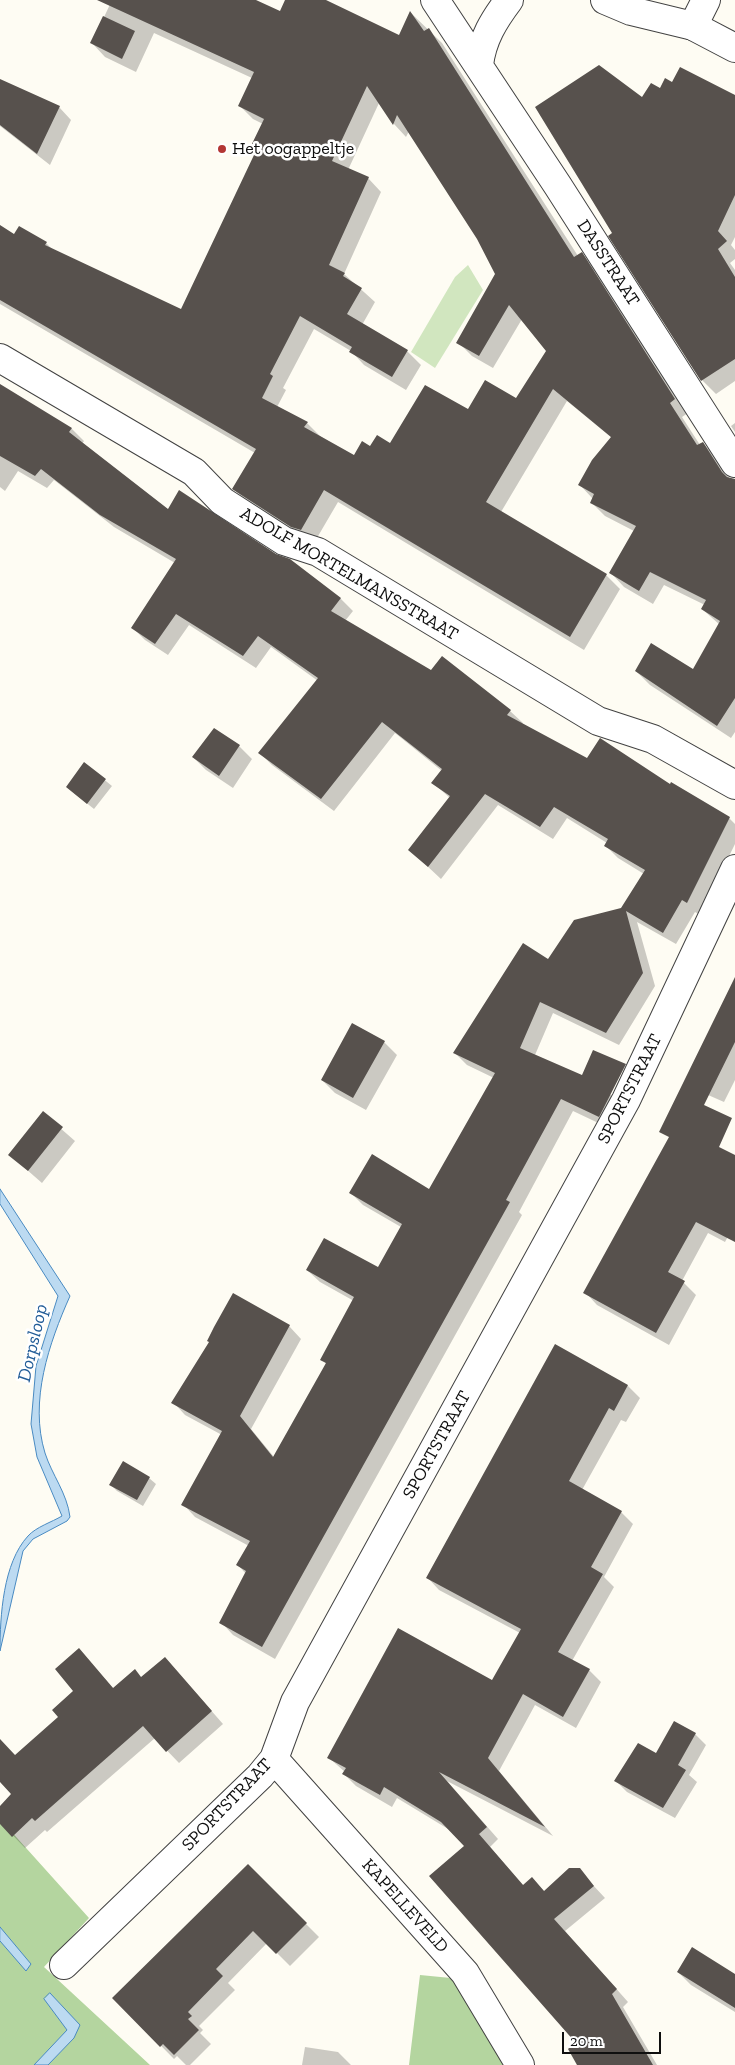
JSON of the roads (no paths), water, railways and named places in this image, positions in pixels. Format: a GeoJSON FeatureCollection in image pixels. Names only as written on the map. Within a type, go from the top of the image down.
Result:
{"type":"FeatureCollection","features":[{"type":"Feature","properties":{"kind":"street","name":"DASSTRAAT"},"geometry":{"type":"LineString","coordinates":[[435,0],[479,65],[735,463]]}},
{"type":"Feature","properties":{"kind":"street"},"geometry":{"type":"LineString","coordinates":[[479,65],[481,50],[492,25],[509,0]]}},
{"type":"Feature","properties":{"kind":"street"},"geometry":{"type":"LineString","coordinates":[[605,0],[632,11],[693,26],[735,48]]}},
{"type":"Feature","properties":{"kind":"street"},"geometry":{"type":"LineString","coordinates":[[693,26],[706,0]]}},
{"type":"Feature","properties":{"kind":"street","name":"ADOLF MORTELMANSSTRAAT"},"geometry":{"type":"LineString","coordinates":[[0,358],[194,472],[222,501],[284,541],[318,552],[598,721],[653,739],[735,785]]}},
{"type":"Feature","properties":{"kind":"street","name":"SPORTSTRAAT"},"geometry":{"type":"LineString","coordinates":[[64,1965],[260,1776],[274,1759],[295,1702],[626,1100],[735,869]]}},
{"type":"Feature","properties":{"kind":"street","name":"KAPELLEVELD"},"geometry":{"type":"LineString","coordinates":[[274,1759],[466,1973],[520,2065]]}},
{"type":"Feature","properties":{"kind":"water"},"geometry":{"type":"Polygon","coordinates":[[[0,1189],[70,1296],[49,1353],[40,1393],[39,1413],[45,1453],[63,1492],[70,1517],[67,1521],[33,1539],[23,1551],[0,1651],[2,1606],[13,1560],[31,1533],[62,1516],[37,1457],[31,1424],[36,1366],[58,1296],[0,1204],[0,1189]]]}},
{"type":"Feature","properties":{"kind":"water"},"geometry":{"type":"Polygon","coordinates":[[[0,1927],[31,1964],[26,1971],[0,1941],[0,1927]]]}},
{"type":"Feature","properties":{"kind":"water"},"geometry":{"type":"Polygon","coordinates":[[[50,1993],[80,2025],[74,2038],[48,2065],[34,2065],[67,2030],[44,1999],[50,1993]]]}},
{"type":"Feature","properties":{"kind":"place","name":"Het oogappeltje"},"geometry":{"type":"Point","coordinates":[222,149]}},
{"type":"Feature","properties":{"kind":"water label","name":"Dorpsloop"},"geometry":{"type":"Point","coordinates":[33,1343]}}]}
